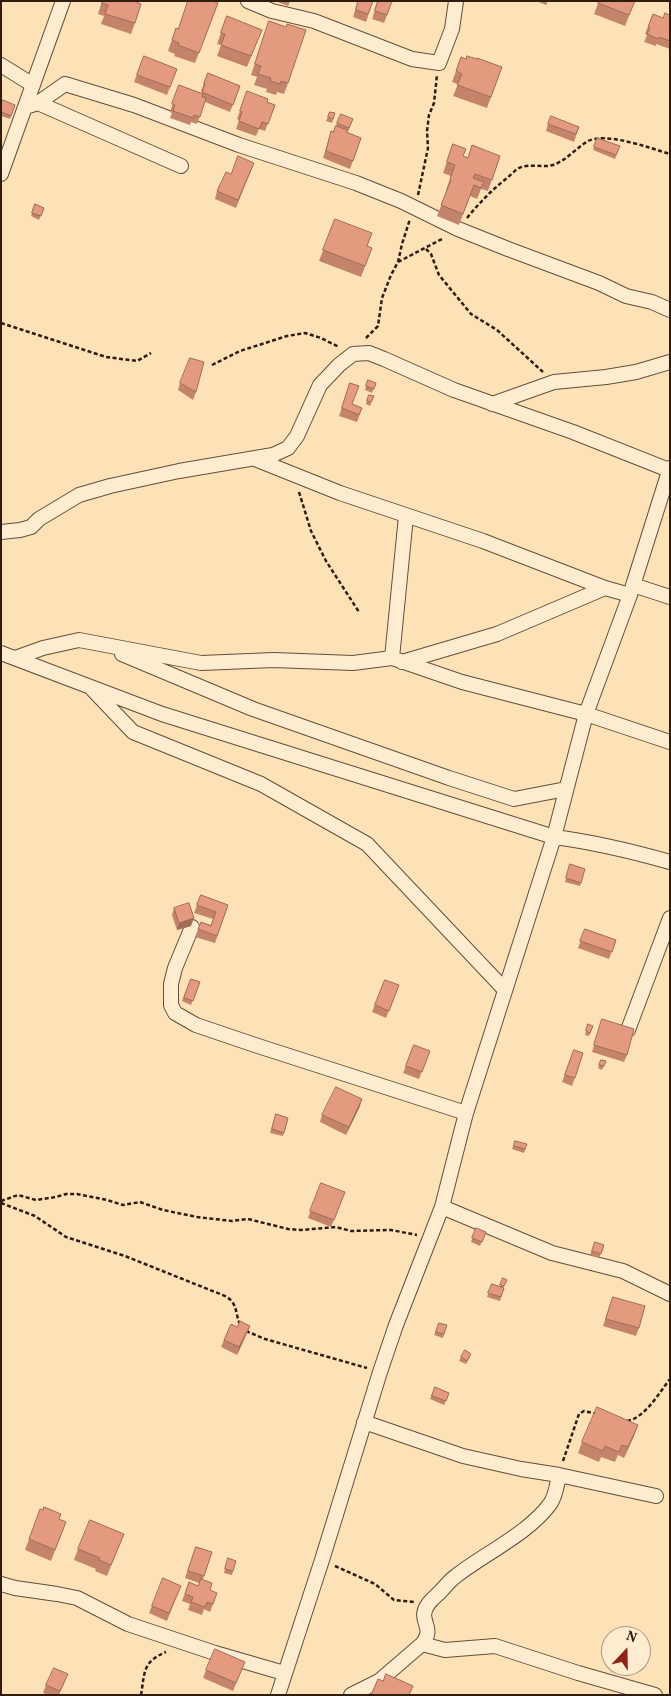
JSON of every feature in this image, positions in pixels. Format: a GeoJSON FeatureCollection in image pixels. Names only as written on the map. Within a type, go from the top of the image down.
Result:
{"type":"FeatureCollection","features":[{"type":"Feature","properties":{"kind":"street"},"geometry":{"type":"LineString","coordinates":[[1,174],[32,105],[33,85],[63,1]]}},
{"type":"Feature","properties":{"kind":"street"},"geometry":{"type":"LineString","coordinates":[[248,1],[272,11],[314,21],[412,59],[439,63],[452,29],[456,1]]}},
{"type":"Feature","properties":{"kind":"street"},"geometry":{"type":"LineString","coordinates":[[1,65],[33,85]]}},
{"type":"Feature","properties":{"kind":"street"},"geometry":{"type":"LineString","coordinates":[[32,105],[64,84],[134,105],[239,145],[356,183],[401,201],[458,229],[599,283],[626,296],[652,302],[670,310]]}},
{"type":"Feature","properties":{"kind":"street"},"geometry":{"type":"LineString","coordinates":[[32,105],[181,166]]}},
{"type":"Feature","properties":{"kind":"street"},"geometry":{"type":"LineString","coordinates":[[1,532],[31,527],[39,519],[79,495],[110,486],[179,471],[273,455],[288,448],[297,436],[320,385],[339,365],[353,354],[369,353],[384,358],[418,375],[492,404],[573,432],[669,469],[631,590],[586,714],[554,837],[466,1113],[442,1207],[396,1325],[380,1372],[278,1695]]}},
{"type":"Feature","properties":{"kind":"street"},"geometry":{"type":"LineString","coordinates":[[492,404],[554,382],[636,372],[670,362]]}},
{"type":"Feature","properties":{"kind":"street"},"geometry":{"type":"LineString","coordinates":[[253,458],[340,493],[483,541],[605,588],[631,590],[670,598]]}},
{"type":"Feature","properties":{"kind":"street"},"geometry":{"type":"LineString","coordinates":[[397,660],[406,516]]}},
{"type":"Feature","properties":{"kind":"street"},"geometry":{"type":"LineString","coordinates":[[15,658],[43,648],[79,640],[202,663],[274,660],[352,663],[397,660],[497,634],[605,588]]}},
{"type":"Feature","properties":{"kind":"street"},"geometry":{"type":"LineString","coordinates":[[99,644],[253,709],[514,799],[566,789]]}},
{"type":"Feature","properties":{"kind":"street"},"geometry":{"type":"LineString","coordinates":[[1,653],[162,714],[554,837],[579,840],[670,862]]}},
{"type":"Feature","properties":{"kind":"street"},"geometry":{"type":"LineString","coordinates":[[397,660],[462,682],[586,714],[670,742]]}},
{"type":"Feature","properties":{"kind":"street"},"geometry":{"type":"LineString","coordinates":[[90,686],[133,732],[260,784],[367,844],[505,990]]}},
{"type":"Feature","properties":{"kind":"street"},"geometry":{"type":"LineString","coordinates":[[628,1030],[670,919]]}},
{"type":"Feature","properties":{"kind":"street"},"geometry":{"type":"LineString","coordinates":[[192,927],[175,968],[171,984],[171,1005],[175,1013],[196,1025],[466,1113]]}},
{"type":"Feature","properties":{"kind":"street"},"geometry":{"type":"LineString","coordinates":[[442,1207],[552,1253],[623,1271],[670,1294]]}},
{"type":"Feature","properties":{"kind":"street"},"geometry":{"type":"LineString","coordinates":[[364,1422],[462,1456],[656,1496]]}},
{"type":"Feature","properties":{"kind":"street"},"geometry":{"type":"LineString","coordinates":[[351,1695],[379,1681],[422,1644],[427,1638],[428,1632],[423,1617],[429,1602],[454,1576],[517,1534],[540,1515],[551,1503],[559,1475]]}},
{"type":"Feature","properties":{"kind":"street"},"geometry":{"type":"LineString","coordinates":[[1,1584],[77,1598],[128,1624],[284,1673]]}},
{"type":"Feature","properties":{"kind":"street"},"geometry":{"type":"LineString","coordinates":[[422,1644],[445,1650],[495,1646],[578,1673],[655,1695]]}},
{"type":"Feature","properties":{"kind":"path"},"geometry":{"type":"LineString","coordinates":[[212,366],[240,351],[287,336],[305,333],[321,338],[353,354],[378,326],[382,298],[398,262],[414,208],[428,148],[427,131],[429,115],[434,103],[439,63]]}},
{"type":"Feature","properties":{"kind":"path"},"geometry":{"type":"LineString","coordinates":[[398,262],[426,249],[458,229],[478,203],[520,168],[539,165],[552,166],[562,161],[576,148],[590,140],[599,138],[613,139],[670,154]]}},
{"type":"Feature","properties":{"kind":"path"},"geometry":{"type":"LineString","coordinates":[[426,249],[431,254],[439,275],[471,314],[497,330],[554,382]]}},
{"type":"Feature","properties":{"kind":"path"},"geometry":{"type":"LineString","coordinates":[[1,324],[106,357],[137,361],[151,353]]}},
{"type":"Feature","properties":{"kind":"path"},"geometry":{"type":"LineString","coordinates":[[293,474],[310,531],[334,574],[359,612]]}},
{"type":"Feature","properties":{"kind":"path"},"geometry":{"type":"LineString","coordinates":[[1,1202],[17,1195],[36,1200],[71,1194],[95,1197],[124,1205],[140,1202],[163,1210],[204,1218],[232,1221],[248,1219],[288,1229],[301,1230],[336,1227],[351,1231],[391,1230],[404,1231],[430,1239]]}},
{"type":"Feature","properties":{"kind":"path"},"geometry":{"type":"LineString","coordinates":[[1,1202],[35,1216],[66,1237],[125,1256],[232,1299],[240,1324],[248,1332],[265,1339],[380,1372]]}},
{"type":"Feature","properties":{"kind":"path"},"geometry":{"type":"LineString","coordinates":[[624,1422],[631,1420],[648,1408],[670,1379]]}},
{"type":"Feature","properties":{"kind":"path"},"geometry":{"type":"LineString","coordinates":[[559,1475],[579,1414],[584,1410],[600,1415]]}},
{"type":"Feature","properties":{"kind":"path"},"geometry":{"type":"LineString","coordinates":[[322,1560],[375,1584],[394,1600],[429,1602]]}},
{"type":"Feature","properties":{"kind":"path"},"geometry":{"type":"LineString","coordinates":[[141,1695],[145,1672],[153,1658],[184,1643]]}},
{"type":"Feature","properties":{"kind":"building"},"geometry":{"type":"Polygon","coordinates":[[[103,1],[137,1],[141,4],[135,23],[105,14],[108,5],[102,3],[103,1]]]}},
{"type":"Feature","properties":{"kind":"building"},"geometry":{"type":"Polygon","coordinates":[[[188,1],[213,1],[218,3],[199,53],[178,45],[179,43],[172,40],[188,1]]]}},
{"type":"Feature","properties":{"kind":"building"},"geometry":{"type":"Polygon","coordinates":[[[358,1],[373,1],[368,14],[356,10],[358,1]]]}},
{"type":"Feature","properties":{"kind":"building"},"geometry":{"type":"Polygon","coordinates":[[[378,1],[392,1],[387,15],[375,11],[378,1]]]}},
{"type":"Feature","properties":{"kind":"building"},"geometry":{"type":"Polygon","coordinates":[[[599,1],[635,1],[629,15],[598,3],[599,1]]]}},
{"type":"Feature","properties":{"kind":"building"},"geometry":{"type":"Polygon","coordinates":[[[665,13],[670,15],[670,41],[659,37],[658,39],[647,34],[653,14],[663,18],[665,13]]]}},
{"type":"Feature","properties":{"kind":"building"},"geometry":{"type":"Polygon","coordinates":[[[227,16],[262,30],[251,56],[221,45],[225,34],[221,33],[227,16]]]}},
{"type":"Feature","properties":{"kind":"building"},"geometry":{"type":"Polygon","coordinates":[[[269,21],[286,27],[287,24],[306,30],[288,83],[281,81],[280,84],[270,81],[271,78],[258,74],[261,66],[255,64],[269,21]]]}},
{"type":"Feature","properties":{"kind":"building"},"geometry":{"type":"Polygon","coordinates":[[[144,56],[177,69],[170,87],[137,75],[144,56]]]}},
{"type":"Feature","properties":{"kind":"building"},"geometry":{"type":"Polygon","coordinates":[[[467,56],[502,67],[491,97],[457,85],[462,74],[456,71],[461,57],[466,59],[467,56]]]}},
{"type":"Feature","properties":{"kind":"building"},"geometry":{"type":"Polygon","coordinates":[[[208,73],[240,86],[233,105],[202,92],[208,73]]]}},
{"type":"Feature","properties":{"kind":"building"},"geometry":{"type":"Polygon","coordinates":[[[179,85],[203,94],[202,97],[206,98],[200,117],[194,115],[193,118],[173,111],[175,105],[172,104],[179,85]]]}},
{"type":"Feature","properties":{"kind":"building"},"geometry":{"type":"Polygon","coordinates":[[[247,91],[268,99],[267,102],[275,105],[268,124],[262,122],[259,129],[239,121],[242,112],[240,111],[247,91]]]}},
{"type":"Feature","properties":{"kind":"building"},"geometry":{"type":"Polygon","coordinates":[[[3,100],[15,105],[11,116],[1,112],[3,100]]]}},
{"type":"Feature","properties":{"kind":"building"},"geometry":{"type":"Polygon","coordinates":[[[330,112],[335,113],[333,119],[328,117],[330,112]]]}},
{"type":"Feature","properties":{"kind":"building"},"geometry":{"type":"Polygon","coordinates":[[[341,114],[353,119],[349,128],[337,123],[341,114]]]}},
{"type":"Feature","properties":{"kind":"building"},"geometry":{"type":"Polygon","coordinates":[[[551,116],[579,127],[576,134],[548,124],[551,116]]]}},
{"type":"Feature","properties":{"kind":"building"},"geometry":{"type":"Polygon","coordinates":[[[336,126],[361,138],[353,161],[326,151],[331,131],[333,132],[336,126]]]}},
{"type":"Feature","properties":{"kind":"building"},"geometry":{"type":"Polygon","coordinates":[[[597,138],[620,146],[616,155],[594,147],[597,138]]]}},
{"type":"Feature","properties":{"kind":"building"},"geometry":{"type":"Polygon","coordinates":[[[453,144],[466,149],[463,156],[468,158],[472,145],[500,156],[492,180],[475,174],[473,178],[484,182],[481,188],[474,185],[463,214],[441,205],[455,165],[447,162],[453,144]]]}},
{"type":"Feature","properties":{"kind":"building"},"geometry":{"type":"Polygon","coordinates":[[[238,156],[254,163],[238,200],[217,191],[226,172],[231,174],[238,156]]]}},
{"type":"Feature","properties":{"kind":"building"},"geometry":{"type":"Polygon","coordinates":[[[35,204],[44,208],[41,216],[32,213],[35,204]]]}},
{"type":"Feature","properties":{"kind":"building"},"geometry":{"type":"Polygon","coordinates":[[[335,219],[372,233],[367,246],[372,248],[365,266],[323,250],[335,219]]]}},
{"type":"Feature","properties":{"kind":"building"},"geometry":{"type":"Polygon","coordinates":[[[190,358],[204,362],[196,392],[180,383],[190,358]]]}},
{"type":"Feature","properties":{"kind":"building"},"geometry":{"type":"Polygon","coordinates":[[[368,380],[376,383],[374,389],[366,386],[368,380]]]}},
{"type":"Feature","properties":{"kind":"building"},"geometry":{"type":"Polygon","coordinates":[[[350,383],[359,386],[352,404],[362,408],[359,415],[342,408],[350,383]]]}},
{"type":"Feature","properties":{"kind":"building"},"geometry":{"type":"Polygon","coordinates":[[[369,395],[374,396],[371,402],[367,401],[369,395]]]}},
{"type":"Feature","properties":{"kind":"building"},"geometry":{"type":"Polygon","coordinates":[[[570,864],[585,869],[581,883],[566,878],[570,864]]]}},
{"type":"Feature","properties":{"kind":"building"},"geometry":{"type":"Polygon","coordinates":[[[201,895],[228,905],[217,936],[198,929],[201,922],[211,926],[216,912],[197,905],[201,895]]]}},
{"type":"Feature","properties":{"kind":"building"},"geometry":{"type":"Polygon","coordinates":[[[189,903],[194,918],[179,923],[174,908],[189,903]]]}},
{"type":"Feature","properties":{"kind":"building"},"geometry":{"type":"Polygon","coordinates":[[[585,929],[616,940],[612,952],[580,941],[585,929]]]}},
{"type":"Feature","properties":{"kind":"building"},"geometry":{"type":"Polygon","coordinates":[[[191,979],[200,982],[193,1001],[184,998],[191,979]]]}},
{"type":"Feature","properties":{"kind":"building"},"geometry":{"type":"Polygon","coordinates":[[[385,980],[399,985],[389,1011],[375,1005],[385,980]]]}},
{"type":"Feature","properties":{"kind":"building"},"geometry":{"type":"Polygon","coordinates":[[[602,1019],[634,1029],[627,1055],[594,1045],[602,1019]]]}},
{"type":"Feature","properties":{"kind":"building"},"geometry":{"type":"Polygon","coordinates":[[[588,1024],[593,1026],[590,1033],[586,1031],[588,1024]]]}},
{"type":"Feature","properties":{"kind":"building"},"geometry":{"type":"Polygon","coordinates":[[[414,1045],[430,1051],[422,1072],[406,1066],[414,1045]]]}},
{"type":"Feature","properties":{"kind":"building"},"geometry":{"type":"Polygon","coordinates":[[[574,1050],[583,1053],[575,1078],[565,1075],[574,1050]]]}},
{"type":"Feature","properties":{"kind":"building"},"geometry":{"type":"Polygon","coordinates":[[[601,1060],[606,1061],[604,1066],[599,1065],[601,1060]]]}},
{"type":"Feature","properties":{"kind":"building"},"geometry":{"type":"Polygon","coordinates":[[[336,1087],[362,1099],[349,1127],[322,1115],[336,1087]]]}},
{"type":"Feature","properties":{"kind":"building"},"geometry":{"type":"Polygon","coordinates":[[[276,1114],[288,1118],[284,1133],[272,1129],[276,1114]]]}},
{"type":"Feature","properties":{"kind":"building"},"geometry":{"type":"Polygon","coordinates":[[[515,1141],[527,1144],[525,1149],[514,1146],[515,1141]]]}},
{"type":"Feature","properties":{"kind":"building"},"geometry":{"type":"Polygon","coordinates":[[[321,1183],[345,1192],[334,1220],[310,1211],[321,1183]]]}},
{"type":"Feature","properties":{"kind":"building"},"geometry":{"type":"Polygon","coordinates":[[[476,1228],[486,1232],[482,1242],[472,1238],[476,1228]]]}},
{"type":"Feature","properties":{"kind":"building"},"geometry":{"type":"Polygon","coordinates":[[[595,1242],[604,1245],[601,1254],[592,1251],[595,1242]]]}},
{"type":"Feature","properties":{"kind":"building"},"geometry":{"type":"Polygon","coordinates":[[[503,1278],[507,1280],[504,1286],[500,1285],[503,1278]]]}},
{"type":"Feature","properties":{"kind":"building"},"geometry":{"type":"Polygon","coordinates":[[[492,1284],[504,1288],[501,1297],[488,1293],[492,1284]]]}},
{"type":"Feature","properties":{"kind":"building"},"geometry":{"type":"Polygon","coordinates":[[[613,1297],[645,1306],[639,1328],[606,1319],[613,1297]]]}},
{"type":"Feature","properties":{"kind":"building"},"geometry":{"type":"Polygon","coordinates":[[[240,1321],[250,1326],[239,1347],[224,1340],[231,1324],[237,1327],[240,1321]]]}},
{"type":"Feature","properties":{"kind":"building"},"geometry":{"type":"Polygon","coordinates":[[[439,1323],[447,1325],[444,1334],[436,1332],[439,1323]]]}},
{"type":"Feature","properties":{"kind":"building"},"geometry":{"type":"Polygon","coordinates":[[[465,1350],[471,1354],[467,1361],[461,1357],[465,1350]]]}},
{"type":"Feature","properties":{"kind":"building"},"geometry":{"type":"Polygon","coordinates":[[[435,1387],[449,1393],[446,1401],[432,1396],[435,1387]]]}},
{"type":"Feature","properties":{"kind":"building"},"geometry":{"type":"Polygon","coordinates":[[[597,1407],[638,1425],[628,1447],[622,1445],[619,1452],[605,1446],[603,1451],[582,1442],[597,1407]]]}},
{"type":"Feature","properties":{"kind":"building"},"geometry":{"type":"Polygon","coordinates":[[[44,1507],[61,1514],[59,1519],[66,1522],[55,1550],[29,1539],[40,1509],[43,1510],[44,1507]]]}},
{"type":"Feature","properties":{"kind":"building"},"geometry":{"type":"Polygon","coordinates":[[[90,1520],[124,1534],[111,1565],[78,1549],[90,1520]]]}},
{"type":"Feature","properties":{"kind":"building"},"geometry":{"type":"Polygon","coordinates":[[[196,1547],[212,1552],[204,1576],[188,1571],[196,1547]]]}},
{"type":"Feature","properties":{"kind":"building"},"geometry":{"type":"Polygon","coordinates":[[[228,1558],[236,1561],[233,1571],[225,1569],[228,1558]]]}},
{"type":"Feature","properties":{"kind":"building"},"geometry":{"type":"Polygon","coordinates":[[[163,1578],[181,1586],[169,1613],[152,1606],[163,1578]]]}},
{"type":"Feature","properties":{"kind":"building"},"geometry":{"type":"Polygon","coordinates":[[[201,1579],[212,1583],[210,1590],[217,1593],[213,1604],[207,1602],[205,1607],[191,1602],[193,1597],[185,1594],[189,1582],[198,1586],[201,1579]]]}},
{"type":"Feature","properties":{"kind":"building"},"geometry":{"type":"Polygon","coordinates":[[[215,1649],[245,1662],[236,1683],[206,1670],[215,1649]]]}},
{"type":"Feature","properties":{"kind":"building"},"geometry":{"type":"Polygon","coordinates":[[[54,1668],[68,1674],[60,1691],[46,1685],[54,1668]]]}},
{"type":"Feature","properties":{"kind":"building"},"geometry":{"type":"Polygon","coordinates":[[[386,1674],[413,1686],[409,1695],[371,1695],[378,1679],[383,1681],[386,1674]]]}}]}
